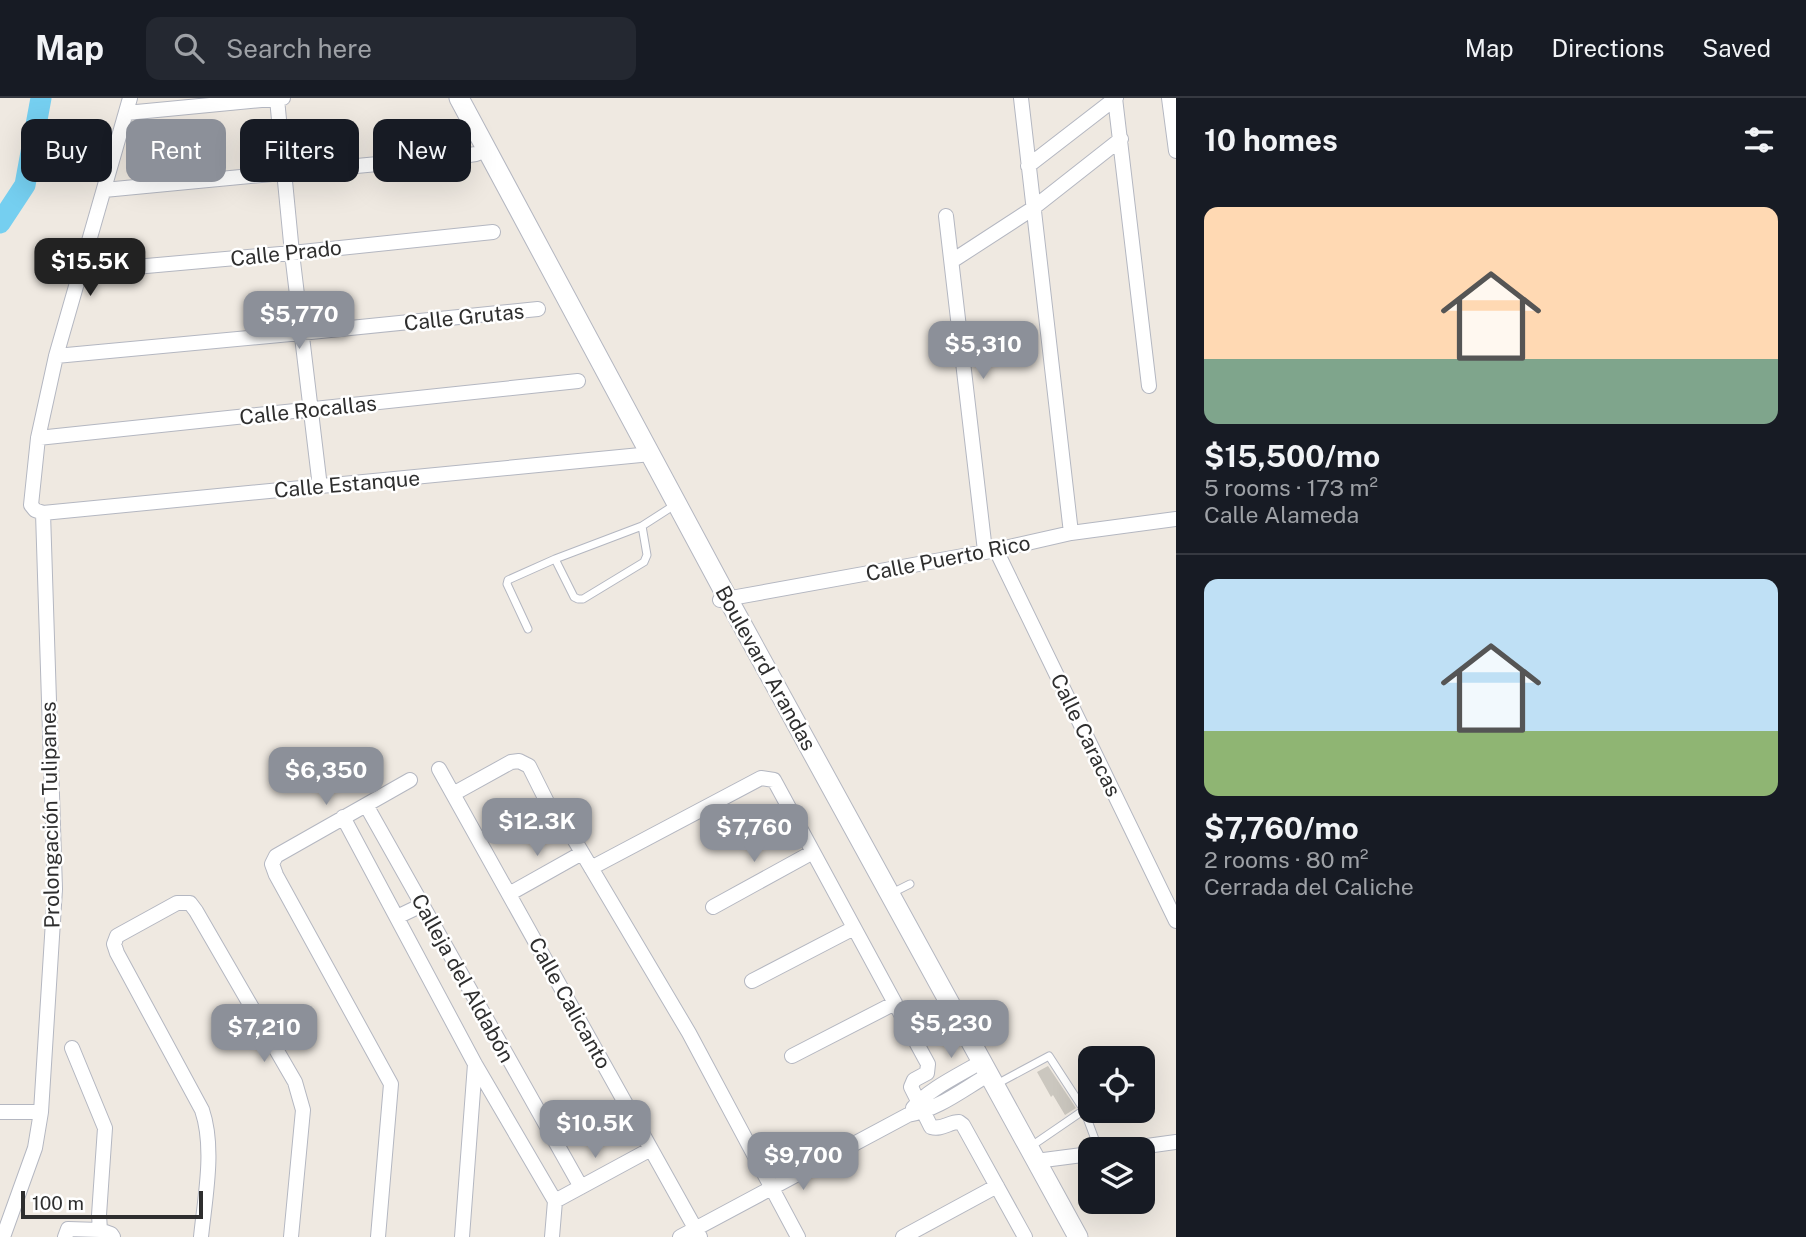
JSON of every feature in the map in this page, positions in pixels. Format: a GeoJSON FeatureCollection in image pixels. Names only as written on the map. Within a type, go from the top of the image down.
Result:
{"type":"FeatureCollection","features":[{"type":"Feature","properties":{"kind":"main road","name":"Boulevard Arandas"},"geometry":{"type":"LineString","coordinates":[[446,98],[481,152],[886,896],[1078,1237]]}},
{"type":"Feature","properties":{"kind":"main road","name":"Boulevard Arandas"},"geometry":{"type":"LineString","coordinates":[[459,98],[481,152]]}},
{"type":"Feature","properties":{"kind":"main road","name":"Boulevard Arandas"},"geometry":{"type":"LineString","coordinates":[[646,455],[670,508],[724,599]]}},
{"type":"Feature","properties":{"kind":"main road","name":"Boulevard Arandas"},"geometry":{"type":"LineString","coordinates":[[984,1074],[1065,1237]]}},
{"type":"Feature","properties":{"kind":"street"},"geometry":{"type":"LineString","coordinates":[[43,513],[30,506],[37,438],[56,356],[128,105],[283,98]]}},
{"type":"Feature","properties":{"kind":"street"},"geometry":{"type":"LineString","coordinates":[[1021,98],[1071,533]]}},
{"type":"Feature","properties":{"kind":"street"},"geometry":{"type":"LineString","coordinates":[[1028,166],[1115,98],[1149,386]]}},
{"type":"Feature","properties":{"kind":"street"},"geometry":{"type":"LineString","coordinates":[[1169,98],[1176,151]]}},
{"type":"Feature","properties":{"kind":"street"},"geometry":{"type":"LineString","coordinates":[[277,99],[279,119]]}},
{"type":"Feature","properties":{"kind":"street"},"geometry":{"type":"LineString","coordinates":[[951,261],[1032,209],[1121,139]]}},
{"type":"Feature","properties":{"kind":"street"},"geometry":{"type":"LineString","coordinates":[[359,165],[481,152]]}},
{"type":"Feature","properties":{"kind":"street"},"geometry":{"type":"LineString","coordinates":[[104,190],[240,177]]}},
{"type":"Feature","properties":{"kind":"street"},"geometry":{"type":"LineString","coordinates":[[285,182],[320,487]]}},
{"type":"Feature","properties":{"kind":"street","name":"Calle Caracas"},"geometry":{"type":"LineString","coordinates":[[946,216],[991,550],[1176,920]]}},
{"type":"Feature","properties":{"kind":"street","name":"Calle Prado"},"geometry":{"type":"LineString","coordinates":[[79,272],[493,232]]}},
{"type":"Feature","properties":{"kind":"street","name":"Calle Grutas"},"geometry":{"type":"LineString","coordinates":[[56,356],[538,309]]}},
{"type":"Feature","properties":{"kind":"street","name":"Calle Rocallas"},"geometry":{"type":"LineString","coordinates":[[37,438],[578,381]]}},
{"type":"Feature","properties":{"kind":"street","name":"Calle Estanque"},"geometry":{"type":"LineString","coordinates":[[43,513],[646,455]]}},
{"type":"Feature","properties":{"kind":"street","name":"Prolongación Tulipanes"},"geometry":{"type":"LineString","coordinates":[[3,1237],[35,1148],[41,1112],[55,888],[43,513]]}},
{"type":"Feature","properties":{"kind":"street","name":"Calle Puerto Rico"},"geometry":{"type":"LineString","coordinates":[[724,599],[1071,533],[1176,519]]}},
{"type":"Feature","properties":{"kind":"street"},"geometry":{"type":"LineString","coordinates":[[453,794],[511,762],[519,761],[529,766],[559,826],[574,839],[688,1033],[799,1237]]}},
{"type":"Feature","properties":{"kind":"street","name":"Calle Calicanto"},"geometry":{"type":"LineString","coordinates":[[439,769],[698,1233]]}},
{"type":"Feature","properties":{"kind":"street"},"geometry":{"type":"LineString","coordinates":[[591,868],[761,778],[774,780],[928,1064],[927,1073],[912,1083],[911,1087],[932,1128],[954,1122],[963,1125],[1025,1237]]}},
{"type":"Feature","properties":{"kind":"street"},"geometry":{"type":"LineString","coordinates":[[378,1237],[391,1084],[272,864],[276,856],[410,780]]}},
{"type":"Feature","properties":{"kind":"street","name":"Calleja del Aldabón"},"geometry":{"type":"LineString","coordinates":[[366,805],[581,1187]]}},
{"type":"Feature","properties":{"kind":"street","name":"Calleja del Aldabón"},"geometry":{"type":"LineString","coordinates":[[344,817],[475,1064],[555,1201]]}},
{"type":"Feature","properties":{"kind":"street"},"geometry":{"type":"LineString","coordinates":[[713,907],[813,852]]}},
{"type":"Feature","properties":{"kind":"street"},"geometry":{"type":"LineString","coordinates":[[509,894],[582,853]]}},
{"type":"Feature","properties":{"kind":"street"},"geometry":{"type":"LineString","coordinates":[[201,1237],[208,1153],[207,1124],[114,944],[117,936],[177,903],[190,903],[295,1082],[303,1110],[291,1237]]}},
{"type":"Feature","properties":{"kind":"street"},"geometry":{"type":"LineString","coordinates":[[397,918],[422,905]]}},
{"type":"Feature","properties":{"kind":"street"},"geometry":{"type":"LineString","coordinates":[[752,981],[854,928]]}},
{"type":"Feature","properties":{"kind":"street"},"geometry":{"type":"LineString","coordinates":[[792,1056],[895,1003]]}},
{"type":"Feature","properties":{"kind":"street"},"geometry":{"type":"LineString","coordinates":[[65,1237],[68,1229],[106,1233],[99,1215],[105,1128],[72,1048]]}},
{"type":"Feature","properties":{"kind":"street"},"geometry":{"type":"LineString","coordinates":[[462,1237],[475,1064]]}},
{"type":"Feature","properties":{"kind":"street"},"geometry":{"type":"LineString","coordinates":[[680,1237],[698,1233],[771,1189],[984,1074]]}},
{"type":"Feature","properties":{"kind":"street"},"geometry":{"type":"LineString","coordinates":[[0,1112],[41,1112]]}},
{"type":"Feature","properties":{"kind":"street"},"geometry":{"type":"LineString","coordinates":[[1155,1145],[1176,1142]]}},
{"type":"Feature","properties":{"kind":"street"},"geometry":{"type":"LineString","coordinates":[[552,1237],[555,1201],[651,1149]]}},
{"type":"Feature","properties":{"kind":"street"},"geometry":{"type":"LineString","coordinates":[[1032,1154],[1078,1153]]}},
{"type":"Feature","properties":{"kind":"street"},"geometry":{"type":"LineString","coordinates":[[903,1237],[997,1186]]}},
{"type":"Feature","properties":{"kind":"lane"},"geometry":{"type":"LineString","coordinates":[[528,629],[507,584],[508,580],[642,526],[670,508]]}},
{"type":"Feature","properties":{"kind":"lane"},"geometry":{"type":"LineString","coordinates":[[555,559],[574,597],[583,599],[644,562],[647,555],[642,526]]}},
{"type":"Feature","properties":{"kind":"lane"},"geometry":{"type":"LineString","coordinates":[[886,896],[910,884]]}},
{"type":"Feature","properties":{"kind":"lane"},"geometry":{"type":"LineString","coordinates":[[984,1074],[1049,1056],[1078,1101]]}},
{"type":"Feature","properties":{"kind":"lane"},"geometry":{"type":"LineString","coordinates":[[1032,1154],[1078,1115]]}},
{"type":"Feature","properties":{"kind":"building"},"geometry":{"type":"Polygon","coordinates":[[[1048,1066],[1076,1108],[1065,1115],[1037,1072],[1048,1066]]]}},
{"type":"Feature","properties":{"kind":"waterway"},"geometry":{"type":"LineString","coordinates":[[0,223],[25,185],[41,98]]}}]}
